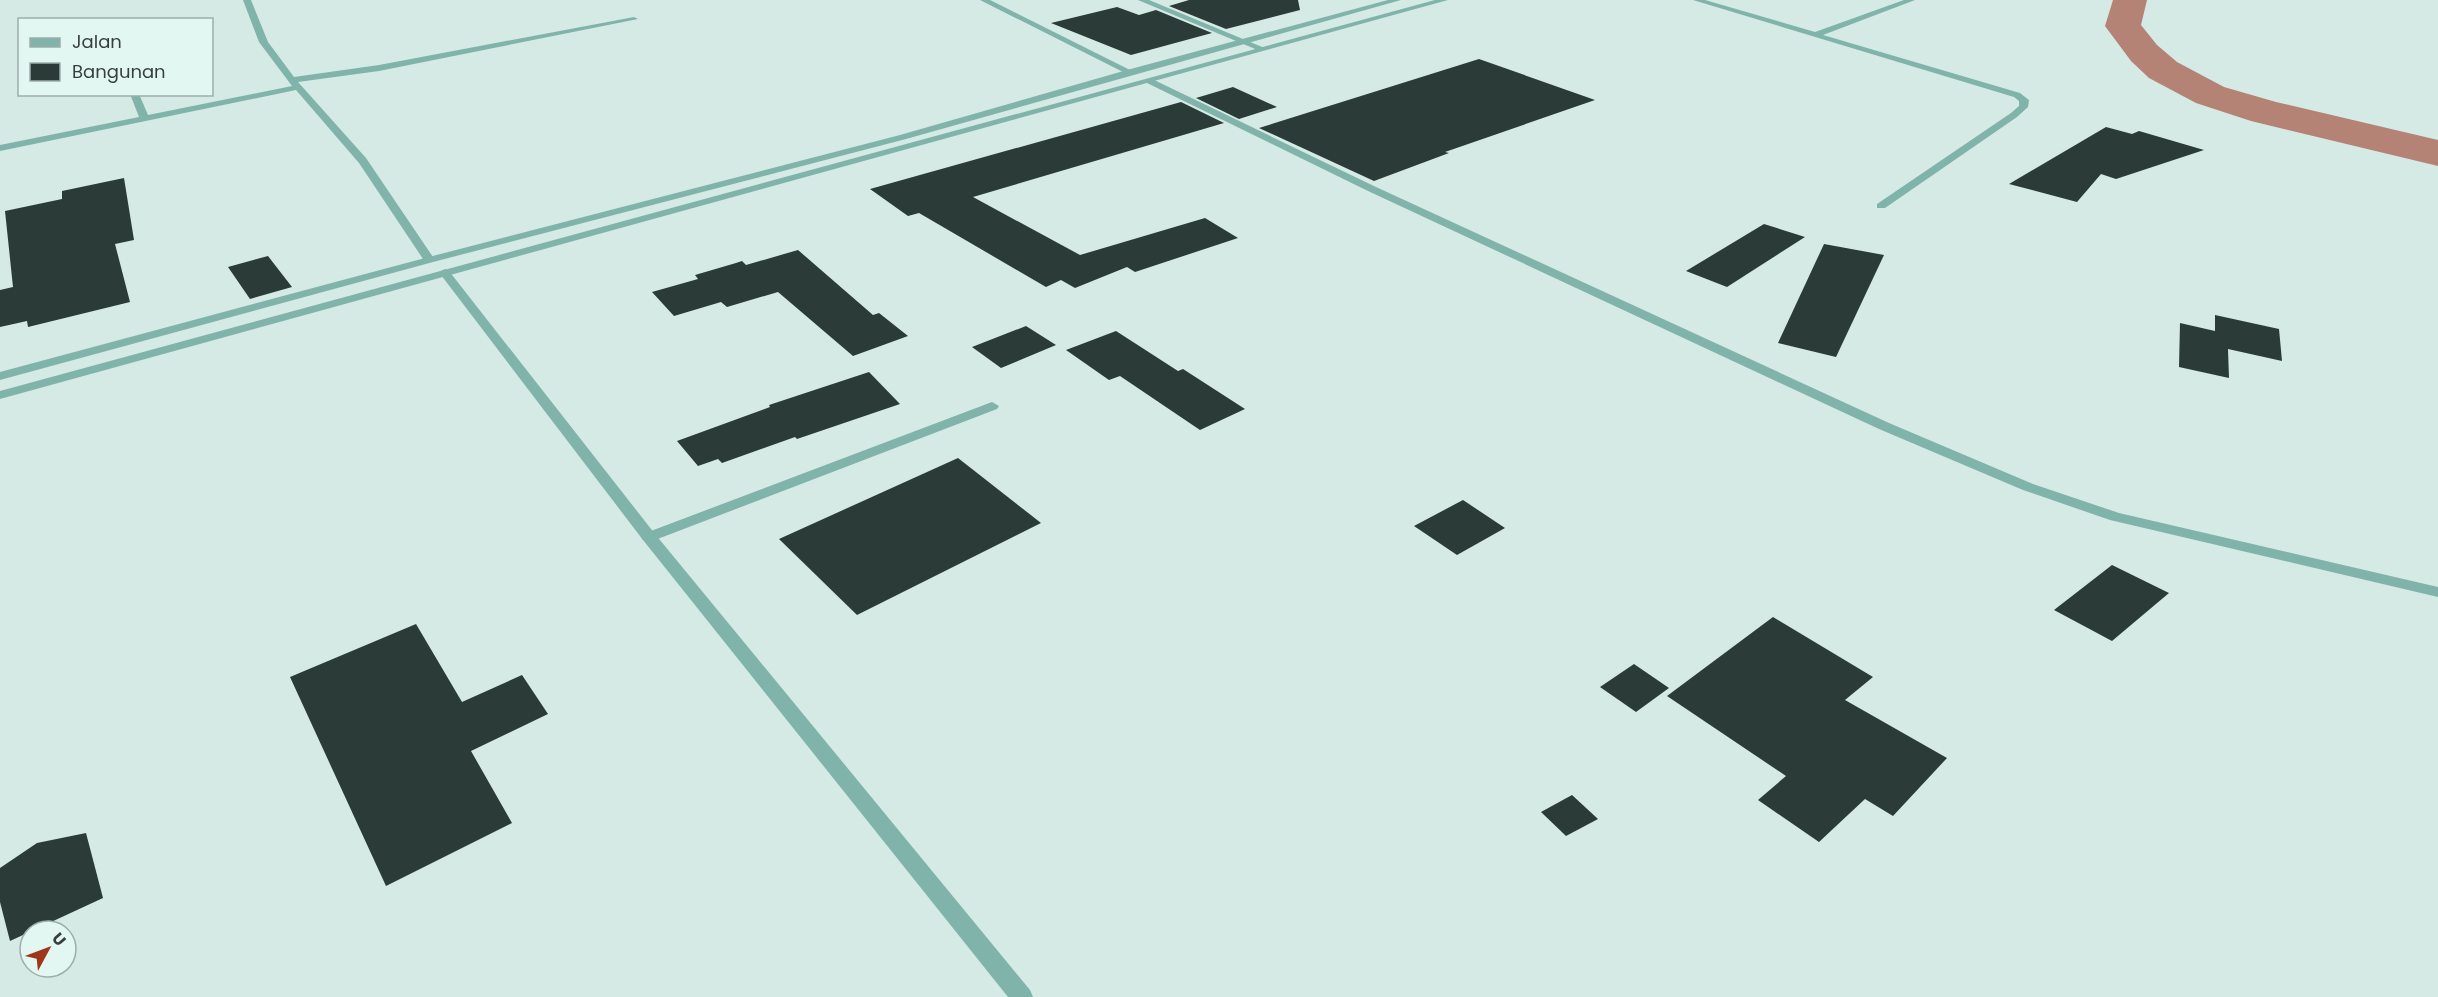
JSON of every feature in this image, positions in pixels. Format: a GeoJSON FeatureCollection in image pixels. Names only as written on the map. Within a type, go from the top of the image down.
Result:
{"type":"FeatureCollection","features":[{"type":"Feature","properties":{"kind":"street"},"geometry":{"type":"LineString","coordinates":[[247,0],[251,20],[264,44],[353,148],[429,260]]}},
{"type":"Feature","properties":{"kind":"street"},"geometry":{"type":"LineString","coordinates":[[984,0],[1130,72]]}},
{"type":"Feature","properties":{"kind":"street"},"geometry":{"type":"LineString","coordinates":[[1142,0],[1263,49]]}},
{"type":"Feature","properties":{"kind":"street"},"geometry":{"type":"LineString","coordinates":[[1165,0],[1278,45]]}},
{"type":"Feature","properties":{"kind":"street"},"geometry":{"type":"LineString","coordinates":[[0,376],[429,260],[903,137],[1130,72],[1397,0]]}},
{"type":"Feature","properties":{"kind":"street"},"geometry":{"type":"LineString","coordinates":[[0,395],[917,146],[1443,0]]}},
{"type":"Feature","properties":{"kind":"street"},"geometry":{"type":"LineString","coordinates":[[1697,0],[2017,94],[2024,100],[2023,107],[2014,115],[1881,206]]}},
{"type":"Feature","properties":{"kind":"street"},"geometry":{"type":"LineString","coordinates":[[1815,35],[1911,0]]}},
{"type":"Feature","properties":{"kind":"street"},"geometry":{"type":"LineString","coordinates":[[0,148],[296,84],[634,19]]}},
{"type":"Feature","properties":{"kind":"street"},"geometry":{"type":"LineString","coordinates":[[1150,81],[1372,189],[1955,458],[2028,487],[2115,517],[2438,592]]}},
{"type":"Feature","properties":{"kind":"street"},"geometry":{"type":"LineString","coordinates":[[135,96],[145,118]]}},
{"type":"Feature","properties":{"kind":"street"},"geometry":{"type":"LineString","coordinates":[[903,137],[917,146]]}},
{"type":"Feature","properties":{"kind":"street"},"geometry":{"type":"LineString","coordinates":[[445,273],[649,537],[1022,997]]}},
{"type":"Feature","properties":{"kind":"street"},"geometry":{"type":"LineString","coordinates":[[649,537],[992,406]]}},
{"type":"Feature","properties":{"kind":"building"},"geometry":{"type":"Polygon","coordinates":[[[1189,0],[1298,0],[1300,10],[1226,29],[1169,6],[1189,0]]]}},
{"type":"Feature","properties":{"kind":"building"},"geometry":{"type":"Polygon","coordinates":[[[1117,7],[1139,15],[1156,10],[1212,33],[1131,55],[1051,23],[1117,7]]]}},
{"type":"Feature","properties":{"kind":"building"},"geometry":{"type":"Polygon","coordinates":[[[1479,59],[1595,100],[1445,152],[1449,153],[1374,181],[1259,128],[1479,59]]]}},
{"type":"Feature","properties":{"kind":"building"},"geometry":{"type":"Polygon","coordinates":[[[1233,87],[1277,107],[1239,119],[1196,98],[1233,87]]]}},
{"type":"Feature","properties":{"kind":"building"},"geometry":{"type":"Polygon","coordinates":[[[1181,102],[1224,123],[973,197],[1080,255],[1205,218],[1238,238],[1135,272],[1127,267],[1075,288],[1061,280],[1046,287],[919,213],[908,216],[870,189],[1181,102]]]}},
{"type":"Feature","properties":{"kind":"building"},"geometry":{"type":"Polygon","coordinates":[[[2106,127],[2132,134],[2139,131],[2204,150],[2116,179],[2101,174],[2077,202],[2009,184],[2106,127]]]}},
{"type":"Feature","properties":{"kind":"building"},"geometry":{"type":"Polygon","coordinates":[[[124,178],[134,240],[115,244],[130,302],[28,327],[27,321],[0,327],[0,290],[13,287],[5,211],[62,199],[62,191],[124,178]]]}},
{"type":"Feature","properties":{"kind":"building"},"geometry":{"type":"Polygon","coordinates":[[[1764,224],[1805,237],[1727,287],[1686,271],[1764,224]]]}},
{"type":"Feature","properties":{"kind":"building"},"geometry":{"type":"Polygon","coordinates":[[[1824,244],[1884,255],[1836,357],[1778,343],[1824,244]]]}},
{"type":"Feature","properties":{"kind":"building"},"geometry":{"type":"Polygon","coordinates":[[[798,250],[873,315],[879,313],[908,336],[853,356],[778,292],[727,307],[721,302],[674,316],[652,292],[698,279],[695,275],[742,261],[746,265],[798,250]]]}},
{"type":"Feature","properties":{"kind":"building"},"geometry":{"type":"Polygon","coordinates":[[[268,256],[292,287],[250,299],[228,267],[268,256]]]}},
{"type":"Feature","properties":{"kind":"building"},"geometry":{"type":"Polygon","coordinates":[[[2215,315],[2279,329],[2282,361],[2228,349],[2229,378],[2179,367],[2180,323],[2215,331],[2215,315]]]}},
{"type":"Feature","properties":{"kind":"building"},"geometry":{"type":"Polygon","coordinates":[[[1026,326],[1056,345],[1001,368],[972,347],[1026,326]]]}},
{"type":"Feature","properties":{"kind":"building"},"geometry":{"type":"Polygon","coordinates":[[[1116,331],[1178,371],[1183,369],[1245,409],[1200,430],[1120,376],[1109,380],[1066,350],[1116,331]]]}},
{"type":"Feature","properties":{"kind":"building"},"geometry":{"type":"Polygon","coordinates":[[[869,372],[900,404],[722,463],[718,459],[698,466],[677,441],[770,407],[769,405],[869,372]]]}},
{"type":"Feature","properties":{"kind":"building"},"geometry":{"type":"Polygon","coordinates":[[[958,458],[1041,523],[857,615],[779,539],[958,458]]]}},
{"type":"Feature","properties":{"kind":"building"},"geometry":{"type":"Polygon","coordinates":[[[1463,500],[1505,528],[1457,555],[1414,526],[1463,500]]]}},
{"type":"Feature","properties":{"kind":"building"},"geometry":{"type":"Polygon","coordinates":[[[2112,565],[2169,593],[2112,641],[2054,610],[2112,565]]]}},
{"type":"Feature","properties":{"kind":"building"},"geometry":{"type":"Polygon","coordinates":[[[1773,617],[1873,677],[1845,700],[1947,758],[1893,816],[1865,799],[1819,842],[1758,800],[1786,776],[1667,696],[1773,617]]]}},
{"type":"Feature","properties":{"kind":"building"},"geometry":{"type":"Polygon","coordinates":[[[416,624],[462,702],[522,675],[548,714],[471,751],[512,823],[386,886],[290,677],[416,624]]]}},
{"type":"Feature","properties":{"kind":"building"},"geometry":{"type":"Polygon","coordinates":[[[1634,664],[1669,688],[1636,712],[1600,687],[1634,664]]]}},
{"type":"Feature","properties":{"kind":"building"},"geometry":{"type":"Polygon","coordinates":[[[1572,795],[1598,819],[1566,836],[1541,812],[1572,795]]]}},
{"type":"Feature","properties":{"kind":"building"},"geometry":{"type":"Polygon","coordinates":[[[86,833],[103,898],[58,919],[18,919],[18,937],[10,941],[0,902],[0,868],[37,843],[86,833]]]}},
{"type":"Feature","properties":{"kind":"waterway"},"geometry":{"type":"LineString","coordinates":[[2130,0],[2123,26],[2144,53],[2163,70],[2210,95],[2265,112],[2438,153]]}}]}
